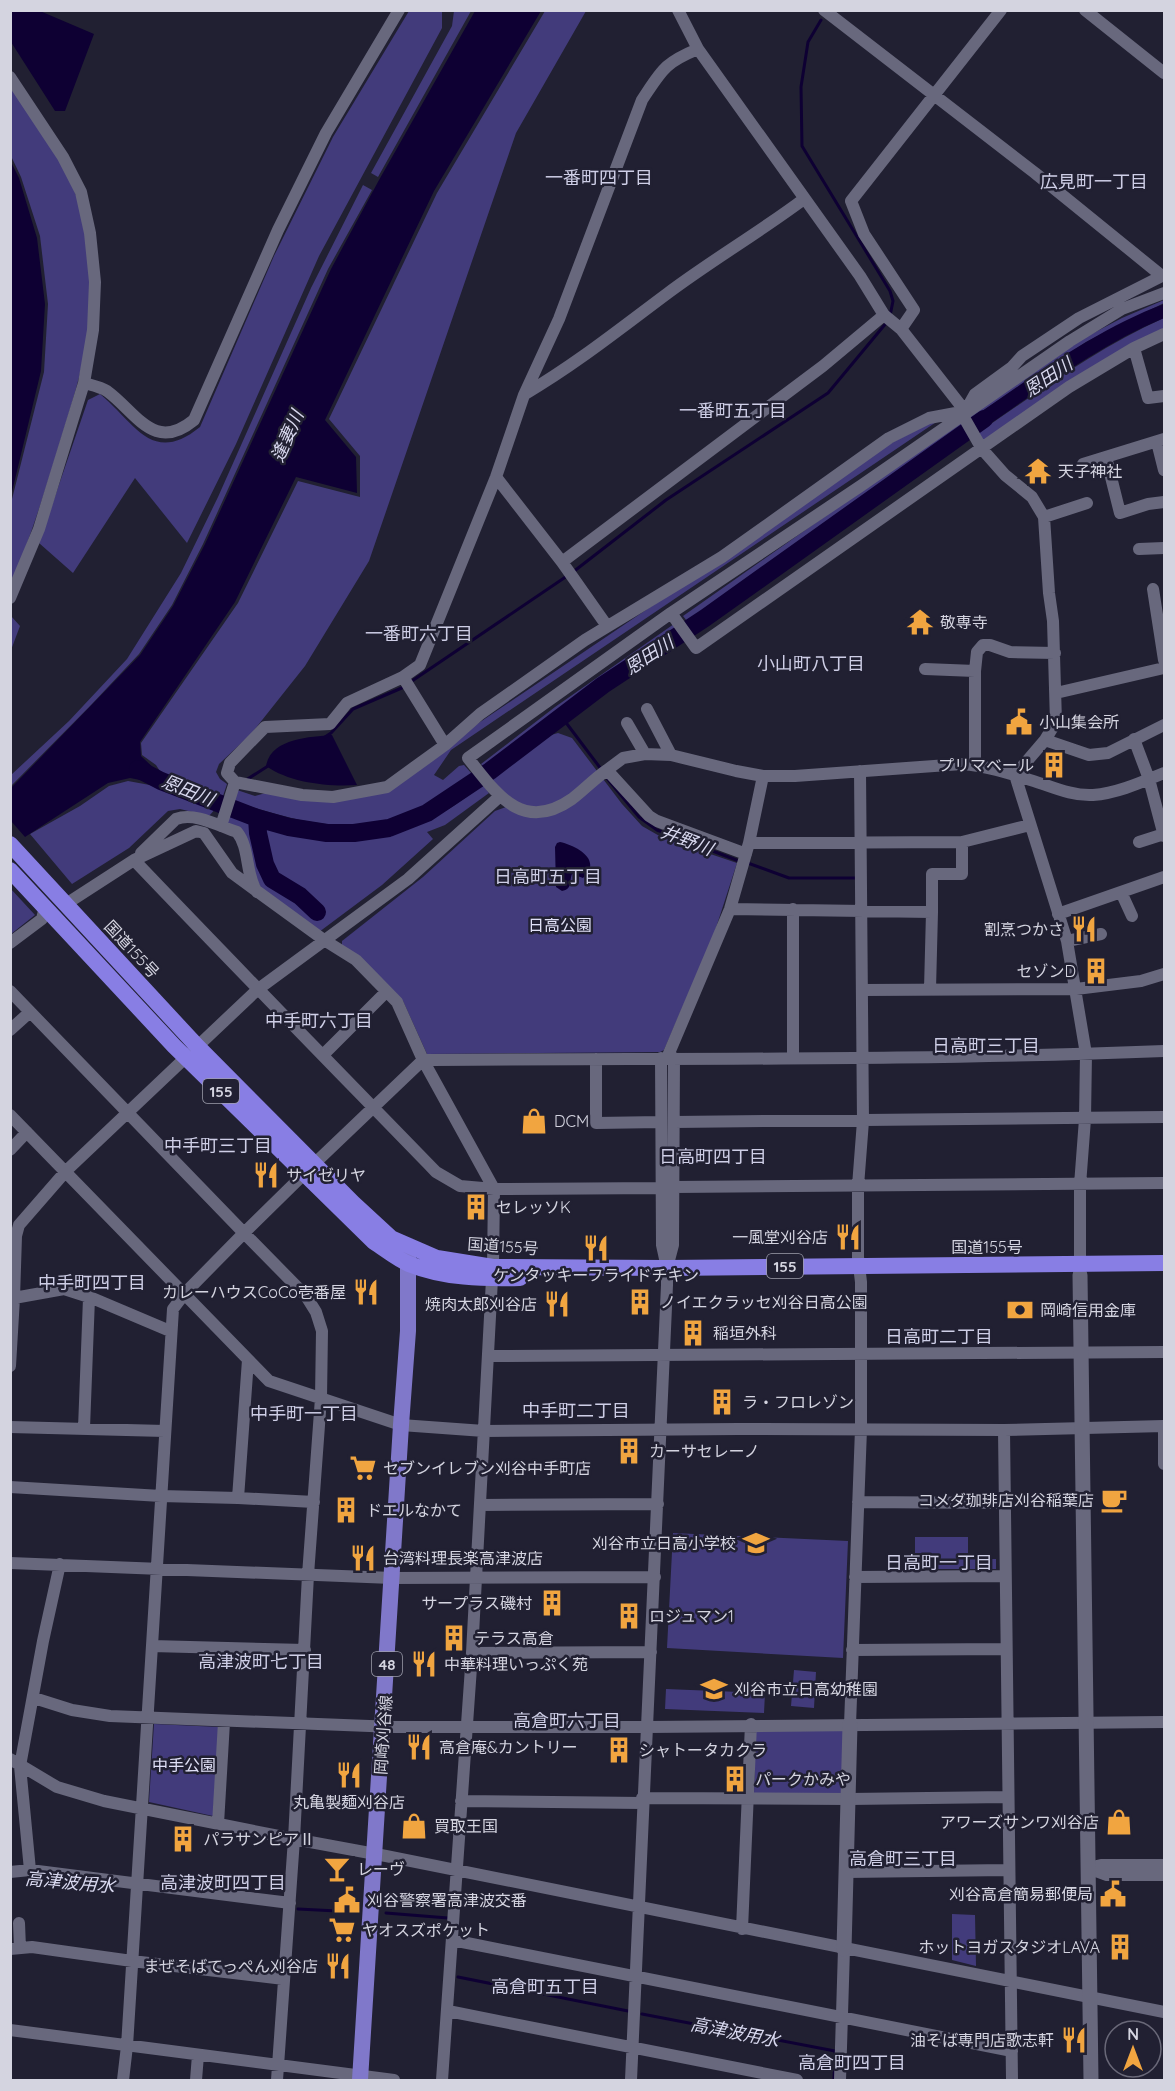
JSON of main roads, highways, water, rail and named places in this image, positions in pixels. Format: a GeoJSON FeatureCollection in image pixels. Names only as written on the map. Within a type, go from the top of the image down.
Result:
{"type":"FeatureCollection","features":[{"type":"Feature","properties":{"kind":"highway","name":"国道155号"},"geometry":{"type":"LineString","coordinates":[[10,844],[63,901],[192,1052],[309,1169],[374,1242],[408,1255],[437,1273],[860,1270],[1080,1270],[1164,1273]]}},
{"type":"Feature","properties":{"kind":"highway","name":"国道155号"},"geometry":{"type":"LineString","coordinates":[[10,870],[124,994],[192,1052]]}},
{"type":"Feature","properties":{"kind":"highway","name":"国道155号"},"geometry":{"type":"LineString","coordinates":[[1080,1270],[1164,1263]]}},
{"type":"Feature","properties":{"kind":"main road","name":"岡崎刈谷線"},"geometry":{"type":"LineString","coordinates":[[361,2078],[408,1332],[408,1255]]}},
{"type":"Feature","properties":{"kind":"water"},"geometry":{"type":"Polygon","coordinates":[[[10,11],[40,11],[94,34],[65,111],[55,111],[11,42],[10,11]]]}},
{"type":"Feature","properties":{"kind":"water","name":"逢妻川"},"geometry":{"type":"Polygon","coordinates":[[[475,11],[541,11],[434,191],[325,420],[356,457],[357,493],[296,477],[235,602],[140,742],[141,756],[161,775],[155,783],[130,778],[108,783],[25,837],[11,821],[11,788],[140,655],[173,606],[205,544],[331,269],[475,11]]]}},
{"type":"Feature","properties":{"kind":"water"},"geometry":{"type":"Polygon","coordinates":[[[11,162],[19,178],[37,238],[45,304],[41,371],[11,496],[11,162]]]}},
{"type":"Feature","properties":{"kind":"water"},"geometry":{"type":"Polygon","coordinates":[[[1164,304],[1164,318],[1091,356],[977,433],[969,420],[1088,341],[1164,304]]]}},
{"type":"Feature","properties":{"kind":"water"},"geometry":{"type":"Polygon","coordinates":[[[332,735],[357,785],[310,783],[286,776],[266,766],[269,757],[283,744],[303,738],[332,735]]]}},
{"type":"Feature","properties":{"kind":"water"},"geometry":{"type":"Polygon","coordinates":[[[560,842],[580,850],[589,860],[590,865],[583,878],[572,874],[569,887],[562,891],[556,887],[555,847],[560,842]]]}},
{"type":"Feature","properties":{"kind":"waterway"},"geometry":{"type":"LineString","coordinates":[[821,20],[808,42],[801,87],[802,146],[890,291],[893,301],[890,316]]}},
{"type":"Feature","properties":{"kind":"waterway"},"geometry":{"type":"LineString","coordinates":[[573,572],[666,500],[828,393],[887,322]]}},
{"type":"Feature","properties":{"kind":"waterway","name":"恩田川"},"geometry":{"type":"LineString","coordinates":[[138,769],[161,781],[257,818],[289,827],[327,833],[354,833],[389,828],[427,813],[490,771],[603,685],[705,618],[984,419]]}},
{"type":"Feature","properties":{"kind":"waterway"},"geometry":{"type":"LineString","coordinates":[[409,683],[567,576]]}},
{"type":"Feature","properties":{"kind":"waterway"},"geometry":{"type":"LineString","coordinates":[[325,737],[353,709],[404,687]]}},
{"type":"Feature","properties":{"kind":"waterway","name":"井野川"},"geometry":{"type":"LineString","coordinates":[[561,716],[601,769]]}},
{"type":"Feature","properties":{"kind":"waterway"},"geometry":{"type":"LineString","coordinates":[[246,780],[268,766]]}},
{"type":"Feature","properties":{"kind":"waterway","name":"井野川"},"geometry":{"type":"LineString","coordinates":[[606,777],[639,817],[657,830],[739,861]]}},
{"type":"Feature","properties":{"kind":"waterway","name":"恩田川"},"geometry":{"type":"LineString","coordinates":[[220,804],[225,798]]}},
{"type":"Feature","properties":{"kind":"waterway"},"geometry":{"type":"LineString","coordinates":[[257,818],[265,864],[272,879],[300,896],[317,912]]}},
{"type":"Feature","properties":{"kind":"waterway","name":"井野川"},"geometry":{"type":"LineString","coordinates":[[745,862],[789,878],[859,878]]}},
{"type":"Feature","properties":{"kind":"waterway","name":"高津波用水"},"geometry":{"type":"LineString","coordinates":[[298,1909],[357,1912]]}},
{"type":"Feature","properties":{"kind":"waterway","name":"高津波用水"},"geometry":{"type":"LineString","coordinates":[[386,1913],[448,1918]]}},
{"type":"Feature","properties":{"kind":"waterway","name":"高津波用水"},"geometry":{"type":"LineString","coordinates":[[458,1977],[628,2011]]}},
{"type":"Feature","properties":{"kind":"waterway","name":"高津波用水"},"geometry":{"type":"LineString","coordinates":[[642,2014],[835,2051],[834,2079]]}},
{"type":"Feature","properties":{"kind":"place","name":"天子神社"},"geometry":{"type":"Point","coordinates":[1038,471]}},
{"type":"Feature","properties":{"kind":"place","name":"敬専寺"},"geometry":{"type":"Point","coordinates":[920,622]}},
{"type":"Feature","properties":{"kind":"place","name":"小山集会所"},"geometry":{"type":"Point","coordinates":[1019,722]}},
{"type":"Feature","properties":{"kind":"place","name":"プリマベール"},"geometry":{"type":"Point","coordinates":[1054,765]}},
{"type":"Feature","properties":{"kind":"place","name":"割烹つかさ"},"geometry":{"type":"Point","coordinates":[1084,929]}},
{"type":"Feature","properties":{"kind":"place","name":"セゾンD"},"geometry":{"type":"Point","coordinates":[1096,971]}},
{"type":"Feature","properties":{"kind":"place","name":"DCM"},"geometry":{"type":"Point","coordinates":[534,1121]}},
{"type":"Feature","properties":{"kind":"place","name":"サイゼリヤ"},"geometry":{"type":"Point","coordinates":[266,1175]}},
{"type":"Feature","properties":{"kind":"place","name":"セレッソK"},"geometry":{"type":"Point","coordinates":[476,1207]}},
{"type":"Feature","properties":{"kind":"place","name":"一風堂刈谷店"},"geometry":{"type":"Point","coordinates":[848,1237]}},
{"type":"Feature","properties":{"kind":"place","name":"ケンタッキーフライドチキン"},"geometry":{"type":"Point","coordinates":[596,1248]}},
{"type":"Feature","properties":{"kind":"place","name":"カレーハウスCoCo壱番屋"},"geometry":{"type":"Point","coordinates":[366,1292]}},
{"type":"Feature","properties":{"kind":"place","name":"ノイエクラッセ刈谷日高公園"},"geometry":{"type":"Point","coordinates":[640,1302]}},
{"type":"Feature","properties":{"kind":"place","name":"焼肉太郎刈谷店"},"geometry":{"type":"Point","coordinates":[557,1304]}},
{"type":"Feature","properties":{"kind":"place","name":"岡崎信用金庫"},"geometry":{"type":"Point","coordinates":[1020,1310]}},
{"type":"Feature","properties":{"kind":"place","name":"稲垣外科"},"geometry":{"type":"Point","coordinates":[693,1333]}},
{"type":"Feature","properties":{"kind":"place","name":"ラ・フロレゾン"},"geometry":{"type":"Point","coordinates":[722,1402]}},
{"type":"Feature","properties":{"kind":"place","name":"カーサセレーノ"},"geometry":{"type":"Point","coordinates":[629,1451]}},
{"type":"Feature","properties":{"kind":"place","name":"セブンイレブン刈谷中手町店"},"geometry":{"type":"Point","coordinates":[363,1468]}},
{"type":"Feature","properties":{"kind":"place","name":"コメダ珈琲店刈谷稲葉店"},"geometry":{"type":"Point","coordinates":[1114,1500]}},
{"type":"Feature","properties":{"kind":"place","name":"ドエルなかて"},"geometry":{"type":"Point","coordinates":[346,1510]}},
{"type":"Feature","properties":{"kind":"place","name":"刈谷市立日高小学校"},"geometry":{"type":"Point","coordinates":[756,1543]}},
{"type":"Feature","properties":{"kind":"place","name":"台湾料理長楽高津波店"},"geometry":{"type":"Point","coordinates":[363,1558]}},
{"type":"Feature","properties":{"kind":"place","name":"サープラス磯村"},"geometry":{"type":"Point","coordinates":[552,1603]}},
{"type":"Feature","properties":{"kind":"place","name":"ロジュマン1"},"geometry":{"type":"Point","coordinates":[629,1616]}},
{"type":"Feature","properties":{"kind":"place","name":"テラス高倉"},"geometry":{"type":"Point","coordinates":[454,1638]}},
{"type":"Feature","properties":{"kind":"place","name":"中華料理いっぷく苑"},"geometry":{"type":"Point","coordinates":[424,1664]}},
{"type":"Feature","properties":{"kind":"place","name":"刈谷市立日高幼稚園"},"geometry":{"type":"Point","coordinates":[714,1689]}},
{"type":"Feature","properties":{"kind":"place","name":"高倉庵&カントリー"},"geometry":{"type":"Point","coordinates":[419,1747]}},
{"type":"Feature","properties":{"kind":"place","name":"シャトータカクラ"},"geometry":{"type":"Point","coordinates":[619,1750]}},
{"type":"Feature","properties":{"kind":"place","name":"丸亀製麺刈谷店"},"geometry":{"type":"Point","coordinates":[349,1775]}},
{"type":"Feature","properties":{"kind":"place","name":"パークかみや"},"geometry":{"type":"Point","coordinates":[735,1779]}},
{"type":"Feature","properties":{"kind":"place","name":"アワーズサンワ刈谷店"},"geometry":{"type":"Point","coordinates":[1119,1822]}},
{"type":"Feature","properties":{"kind":"place","name":"買取王国"},"geometry":{"type":"Point","coordinates":[414,1826]}},
{"type":"Feature","properties":{"kind":"place","name":"パラサンピアⅡ"},"geometry":{"type":"Point","coordinates":[183,1839]}},
{"type":"Feature","properties":{"kind":"place","name":"レーヴ"},"geometry":{"type":"Point","coordinates":[337,1869]}},
{"type":"Feature","properties":{"kind":"place","name":"刈谷高倉簡易郵便局"},"geometry":{"type":"Point","coordinates":[1113,1894]}},
{"type":"Feature","properties":{"kind":"place","name":"刈谷警察署高津波交番"},"geometry":{"type":"Point","coordinates":[347,1900]}},
{"type":"Feature","properties":{"kind":"place","name":"ヤオスズポケット"},"geometry":{"type":"Point","coordinates":[342,1930]}},
{"type":"Feature","properties":{"kind":"place","name":"ホットヨガスタジオLAVA"},"geometry":{"type":"Point","coordinates":[1120,1947]}},
{"type":"Feature","properties":{"kind":"place","name":"まぜそばてっぺん刈谷店"},"geometry":{"type":"Point","coordinates":[338,1966]}},
{"type":"Feature","properties":{"kind":"place","name":"油そば専門店歌志軒"},"geometry":{"type":"Point","coordinates":[1074,2040]}},
{"type":"Feature","properties":{"kind":"district","name":"一番町四丁目"},"geometry":{"type":"Point","coordinates":[599,177]}},
{"type":"Feature","properties":{"kind":"district","name":"広見町一丁目"},"geometry":{"type":"Point","coordinates":[1094,181]}},
{"type":"Feature","properties":{"kind":"district","name":"一番町五丁目"},"geometry":{"type":"Point","coordinates":[733,410]}},
{"type":"Feature","properties":{"kind":"district","name":"一番町六丁目"},"geometry":{"type":"Point","coordinates":[419,633]}},
{"type":"Feature","properties":{"kind":"district","name":"小山町八丁目"},"geometry":{"type":"Point","coordinates":[811,663]}},
{"type":"Feature","properties":{"kind":"district","name":"日高町五丁目"},"geometry":{"type":"Point","coordinates":[548,876]}},
{"type":"Feature","properties":{"kind":"district","name":"中手町六丁目"},"geometry":{"type":"Point","coordinates":[319,1020]}},
{"type":"Feature","properties":{"kind":"district","name":"日高町三丁目"},"geometry":{"type":"Point","coordinates":[986,1045]}},
{"type":"Feature","properties":{"kind":"district","name":"中手町三丁目"},"geometry":{"type":"Point","coordinates":[218,1145]}},
{"type":"Feature","properties":{"kind":"district","name":"日高町四丁目"},"geometry":{"type":"Point","coordinates":[713,1156]}},
{"type":"Feature","properties":{"kind":"district","name":"中手町四丁目"},"geometry":{"type":"Point","coordinates":[92,1282]}},
{"type":"Feature","properties":{"kind":"district","name":"日高町二丁目"},"geometry":{"type":"Point","coordinates":[939,1336]}},
{"type":"Feature","properties":{"kind":"district","name":"中手町二丁目"},"geometry":{"type":"Point","coordinates":[576,1410]}},
{"type":"Feature","properties":{"kind":"district","name":"中手町一丁目"},"geometry":{"type":"Point","coordinates":[304,1413]}},
{"type":"Feature","properties":{"kind":"district","name":"日高町一丁目"},"geometry":{"type":"Point","coordinates":[939,1562]}},
{"type":"Feature","properties":{"kind":"district","name":"高津波町七丁目"},"geometry":{"type":"Point","coordinates":[261,1661]}},
{"type":"Feature","properties":{"kind":"district","name":"高倉町六丁目"},"geometry":{"type":"Point","coordinates":[567,1720]}},
{"type":"Feature","properties":{"kind":"district","name":"高倉町三丁目"},"geometry":{"type":"Point","coordinates":[903,1858]}},
{"type":"Feature","properties":{"kind":"district","name":"高津波町四丁目"},"geometry":{"type":"Point","coordinates":[223,1882]}},
{"type":"Feature","properties":{"kind":"district","name":"高倉町五丁目"},"geometry":{"type":"Point","coordinates":[545,1986]}},
{"type":"Feature","properties":{"kind":"district","name":"高倉町四丁目"},"geometry":{"type":"Point","coordinates":[852,2062]}},
{"type":"Feature","properties":{"kind":"park label","name":"日高公園"},"geometry":{"type":"Point","coordinates":[560,925]}},
{"type":"Feature","properties":{"kind":"park label","name":"中手公園"},"geometry":{"type":"Point","coordinates":[184,1765]}}]}
